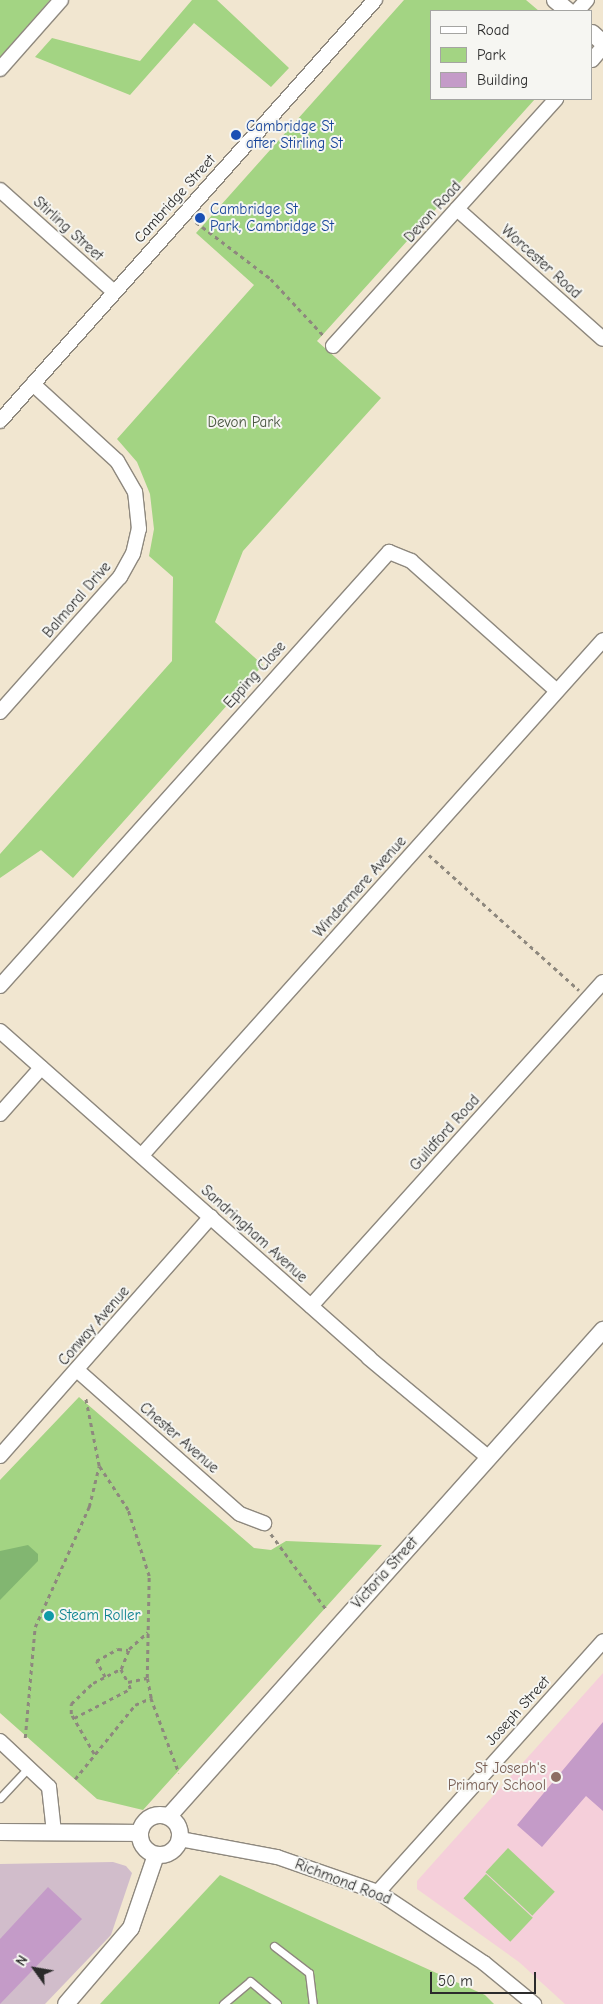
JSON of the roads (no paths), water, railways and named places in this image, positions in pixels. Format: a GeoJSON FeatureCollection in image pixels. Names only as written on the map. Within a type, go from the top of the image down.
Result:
{"type":"FeatureCollection","features":[{"type":"Feature","properties":{"kind":"street"},"geometry":{"type":"LineString","coordinates":[[0,69],[61,0]]}},
{"type":"Feature","properties":{"kind":"street","name":"Cambridge Street"},"geometry":{"type":"LineString","coordinates":[[0,421],[375,0]]}},
{"type":"Feature","properties":{"kind":"street"},"geometry":{"type":"LineString","coordinates":[[555,0],[567,10]]}},
{"type":"Feature","properties":{"kind":"street"},"geometry":{"type":"LineString","coordinates":[[578,10],[587,0]]}},
{"type":"Feature","properties":{"kind":"street"},"geometry":{"type":"LineString","coordinates":[[593,34],[603,43]]}},
{"type":"Feature","properties":{"kind":"street"},"geometry":{"type":"LineString","coordinates":[[593,59],[603,47]]}},
{"type":"Feature","properties":{"kind":"street","name":"Devon Road"},"geometry":{"type":"LineString","coordinates":[[333,346],[555,100]]}},
{"type":"Feature","properties":{"kind":"street","name":"Stirling Street"},"geometry":{"type":"LineString","coordinates":[[0,190],[114,292]]}},
{"type":"Feature","properties":{"kind":"street","name":"Worcester Road"},"geometry":{"type":"LineString","coordinates":[[457,209],[603,339]]}},
{"type":"Feature","properties":{"kind":"street","name":"Balmoral Drive"},"geometry":{"type":"LineString","coordinates":[[0,712],[120,577],[133,554],[139,529],[135,492],[117,461],[33,384]]}},
{"type":"Feature","properties":{"kind":"street","name":"Epping Close"},"geometry":{"type":"LineString","coordinates":[[0,986],[389,552],[411,561],[557,691]]}},
{"type":"Feature","properties":{"kind":"street","name":"Windermere Avenue"},"geometry":{"type":"LineString","coordinates":[[142,1155],[603,640]]}},
{"type":"Feature","properties":{"kind":"street","name":"Guildford Road"},"geometry":{"type":"LineString","coordinates":[[311,1306],[603,982]]}},
{"type":"Feature","properties":{"kind":"street","name":"Sandringham Avenue"},"geometry":{"type":"LineString","coordinates":[[0,1031],[311,1306],[489,1458]]}},
{"type":"Feature","properties":{"kind":"street"},"geometry":{"type":"LineString","coordinates":[[0,1114],[42,1068]]}},
{"type":"Feature","properties":{"kind":"street","name":"Conway Avenue"},"geometry":{"type":"LineString","coordinates":[[0,1456],[211,1217]]}},
{"type":"Feature","properties":{"kind":"street","name":"Victoria Street"},"geometry":{"type":"LineString","coordinates":[[169,1816],[603,1330]]}},
{"type":"Feature","properties":{"kind":"street","name":"Chester Avenue"},"geometry":{"type":"LineString","coordinates":[[77,1370],[240,1514],[264,1523]]}},
{"type":"Feature","properties":{"kind":"street","name":"Joseph Street"},"geometry":{"type":"LineString","coordinates":[[378,1892],[603,1641]]}},
{"type":"Feature","properties":{"kind":"street"},"geometry":{"type":"LineString","coordinates":[[0,1741],[29,1767],[51,1791],[54,1832]]}},
{"type":"Feature","properties":{"kind":"street"},"geometry":{"type":"LineString","coordinates":[[169,1816],[179,1826],[180,1839],[168,1854],[156,1855],[142,1844],[140,1833],[150,1817],[169,1816]]}},
{"type":"Feature","properties":{"kind":"street"},"geometry":{"type":"LineString","coordinates":[[0,1832],[140,1833]]}},
{"type":"Feature","properties":{"kind":"street","name":"Richmond Road"},"geometry":{"type":"LineString","coordinates":[[180,1839],[277,1857],[378,1892],[477,1958],[534,2004]]}},
{"type":"Feature","properties":{"kind":"street"},"geometry":{"type":"LineString","coordinates":[[66,2004],[131,1928],[156,1855]]}},
{"type":"Feature","properties":{"kind":"lane"},"geometry":{"type":"LineString","coordinates":[[0,1798],[29,1767]]}},
{"type":"Feature","properties":{"kind":"lane"},"geometry":{"type":"LineString","coordinates":[[274,1946],[309,1973],[313,2004]]}},
{"type":"Feature","properties":{"kind":"lane"},"geometry":{"type":"LineString","coordinates":[[223,2004],[250,1981],[277,2004]]}},
{"type":"Feature","properties":{"kind":"place","name":"Cambridge St after Stirling St"},"geometry":{"type":"Point","coordinates":[236,135]}},
{"type":"Feature","properties":{"kind":"place","name":"Cambridge St Park, Cambridge St"},"geometry":{"type":"Point","coordinates":[200,218]}},
{"type":"Feature","properties":{"kind":"place","name":"Steam Roller"},"geometry":{"type":"Point","coordinates":[49,1616]}},
{"type":"Feature","properties":{"kind":"place","name":"St Joseph's Primary School"},"geometry":{"type":"Point","coordinates":[556,1777]}},
{"type":"Feature","properties":{"kind":"park label","name":"Devon Park"},"geometry":{"type":"Point","coordinates":[244,423]}}]}
